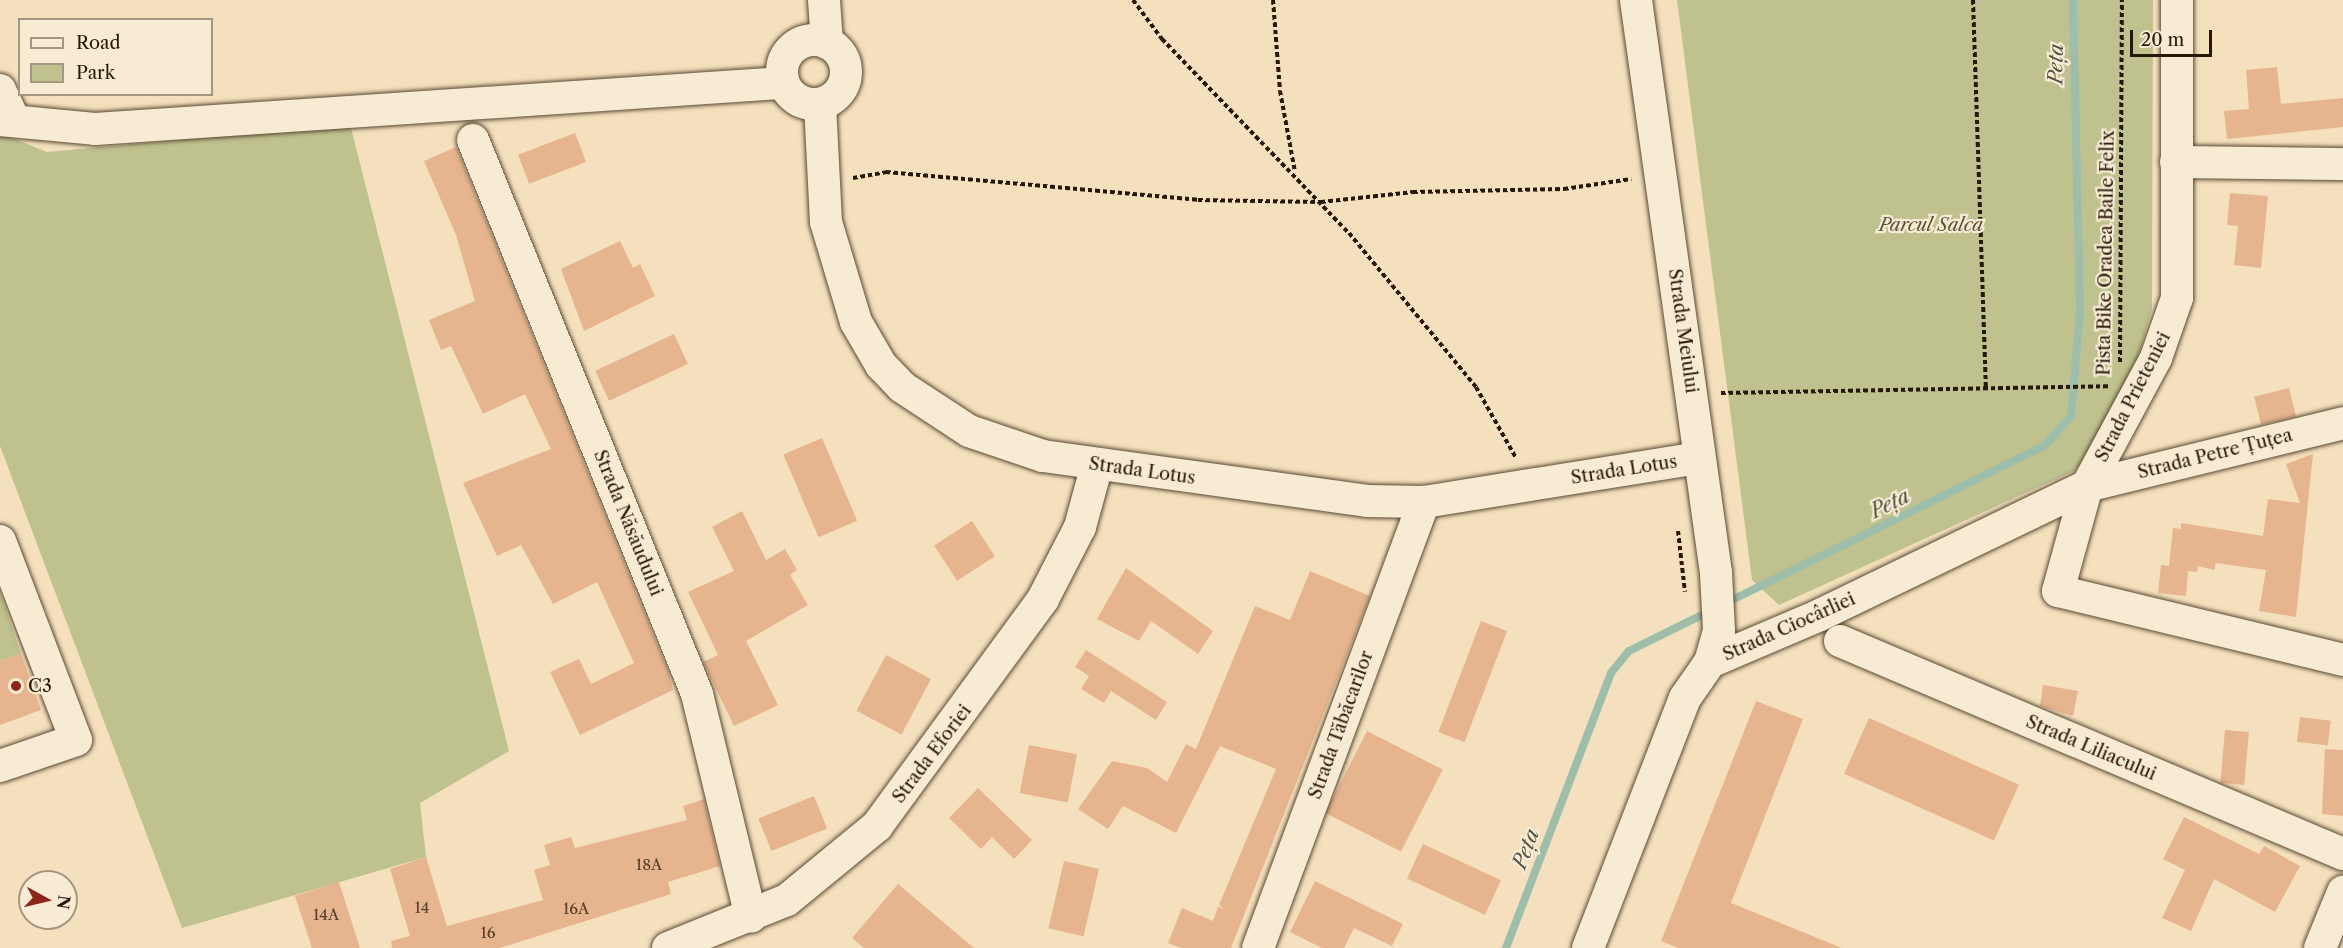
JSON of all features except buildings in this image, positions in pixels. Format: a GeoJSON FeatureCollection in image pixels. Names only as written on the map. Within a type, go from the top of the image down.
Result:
{"type":"FeatureCollection","features":[{"type":"Feature","properties":{"kind":"street"},"geometry":{"type":"LineString","coordinates":[[824,0],[826,42],[842,57],[845,78],[835,96],[820,104],[796,99],[783,83],[783,62],[796,45],[826,42]]}},
{"type":"Feature","properties":{"kind":"street","name":"Strada Meiului"},"geometry":{"type":"LineString","coordinates":[[1636,0],[1716,573],[1719,631],[1710,662]]}},
{"type":"Feature","properties":{"kind":"street","name":"Strada Prieteniei"},"geometry":{"type":"LineString","coordinates":[[2177,0],[2177,298],[2171,324],[2087,486],[2058,591],[2343,660]]}},
{"type":"Feature","properties":{"kind":"street"},"geometry":{"type":"LineString","coordinates":[[0,90],[7,120],[95,129],[783,83]]}},
{"type":"Feature","properties":{"kind":"street","name":"Strada Lotus"},"geometry":{"type":"LineString","coordinates":[[820,104],[823,182],[832,253],[846,298],[866,342],[902,387],[988,439],[1042,456],[1097,465],[1367,501],[1424,502],[1699,458]]}},
{"type":"Feature","properties":{"kind":"street","name":"Strada Năsăudului"},"geometry":{"type":"LineString","coordinates":[[473,140],[697,694],[752,917]]}},
{"type":"Feature","properties":{"kind":"street"},"geometry":{"type":"LineString","coordinates":[[2176,162],[2343,164]]}},
{"type":"Feature","properties":{"kind":"street","name":"Strada Petre Țuțea"},"geometry":{"type":"LineString","coordinates":[[2087,486],[2343,423]]}},
{"type":"Feature","properties":{"kind":"street","name":"Strada Eforiei"},"geometry":{"type":"LineString","coordinates":[[668,948],[752,917],[806,888],[852,850],[926,764],[1010,651],[1064,564],[1097,465]]}},
{"type":"Feature","properties":{"kind":"street","name":"Strada Ciocârliei"},"geometry":{"type":"LineString","coordinates":[[1588,948],[1685,698],[1710,662],[1987,536],[2087,486]]}},
{"type":"Feature","properties":{"kind":"street","name":"Strada Tăbăcarilor"},"geometry":{"type":"LineString","coordinates":[[1258,948],[1424,502]]}},
{"type":"Feature","properties":{"kind":"street"},"geometry":{"type":"LineString","coordinates":[[0,541],[76,740],[0,766]]}},
{"type":"Feature","properties":{"kind":"street","name":"Strada Liliacului"},"geometry":{"type":"LineString","coordinates":[[1840,641],[2343,854]]}},
{"type":"Feature","properties":{"kind":"street"},"geometry":{"type":"LineString","coordinates":[[2320,948],[2343,892]]}},
{"type":"Feature","properties":{"kind":"path"},"geometry":{"type":"LineString","coordinates":[[1133,0],[1162,39],[1321,202],[1476,387],[1526,486]]}},
{"type":"Feature","properties":{"kind":"path"},"geometry":{"type":"LineString","coordinates":[[1273,0],[1280,91],[1295,174]]}},
{"type":"Feature","properties":{"kind":"path"},"geometry":{"type":"LineString","coordinates":[[1973,0],[1986,389]]}},
{"type":"Feature","properties":{"kind":"path","name":"Pista Bike Oradea Baile Felix"},"geometry":{"type":"LineString","coordinates":[[2120,374],[2122,0]]}},
{"type":"Feature","properties":{"kind":"path"},"geometry":{"type":"LineString","coordinates":[[823,182],[886,172],[1198,201],[1321,202],[1413,192],[1564,189],[1660,172]]}},
{"type":"Feature","properties":{"kind":"path"},"geometry":{"type":"LineString","coordinates":[[1692,393],[2089,386]]}},
{"type":"Feature","properties":{"kind":"path","name":"Pista Bike Oradea Baile Felix"},"geometry":{"type":"LineString","coordinates":[[2116,392],[2118,386]]}},
{"type":"Feature","properties":{"kind":"path"},"geometry":{"type":"LineString","coordinates":[[1677,524],[1686,602]]}},
{"type":"Feature","properties":{"kind":"green space","name":"Parcul Salca"},"geometry":{"type":"Polygon","coordinates":[[[1677,0],[2153,0],[2152,309],[2133,375],[2076,470],[1779,605],[1752,580],[1677,0]]]}},
{"type":"Feature","properties":{"kind":"green space"},"geometry":{"type":"Polygon","coordinates":[[[350,124],[509,751],[420,803],[426,857],[182,928],[0,446],[0,133],[47,152],[350,124]]]}},
{"type":"Feature","properties":{"kind":"green space"},"geometry":{"type":"Polygon","coordinates":[[[0,592],[21,654],[0,661],[0,592]]]}},
{"type":"Feature","properties":{"kind":"waterway","name":"Peța"},"geometry":{"type":"LineString","coordinates":[[1724,604],[2044,446],[2071,416],[2080,312],[2073,0]]}},
{"type":"Feature","properties":{"kind":"waterway","name":"Peța"},"geometry":{"type":"LineString","coordinates":[[1506,948],[1611,673],[1629,651],[1710,611]]}},
{"type":"Feature","properties":{"kind":"place","name":"C3"},"geometry":{"type":"Point","coordinates":[16,686]}}]}
